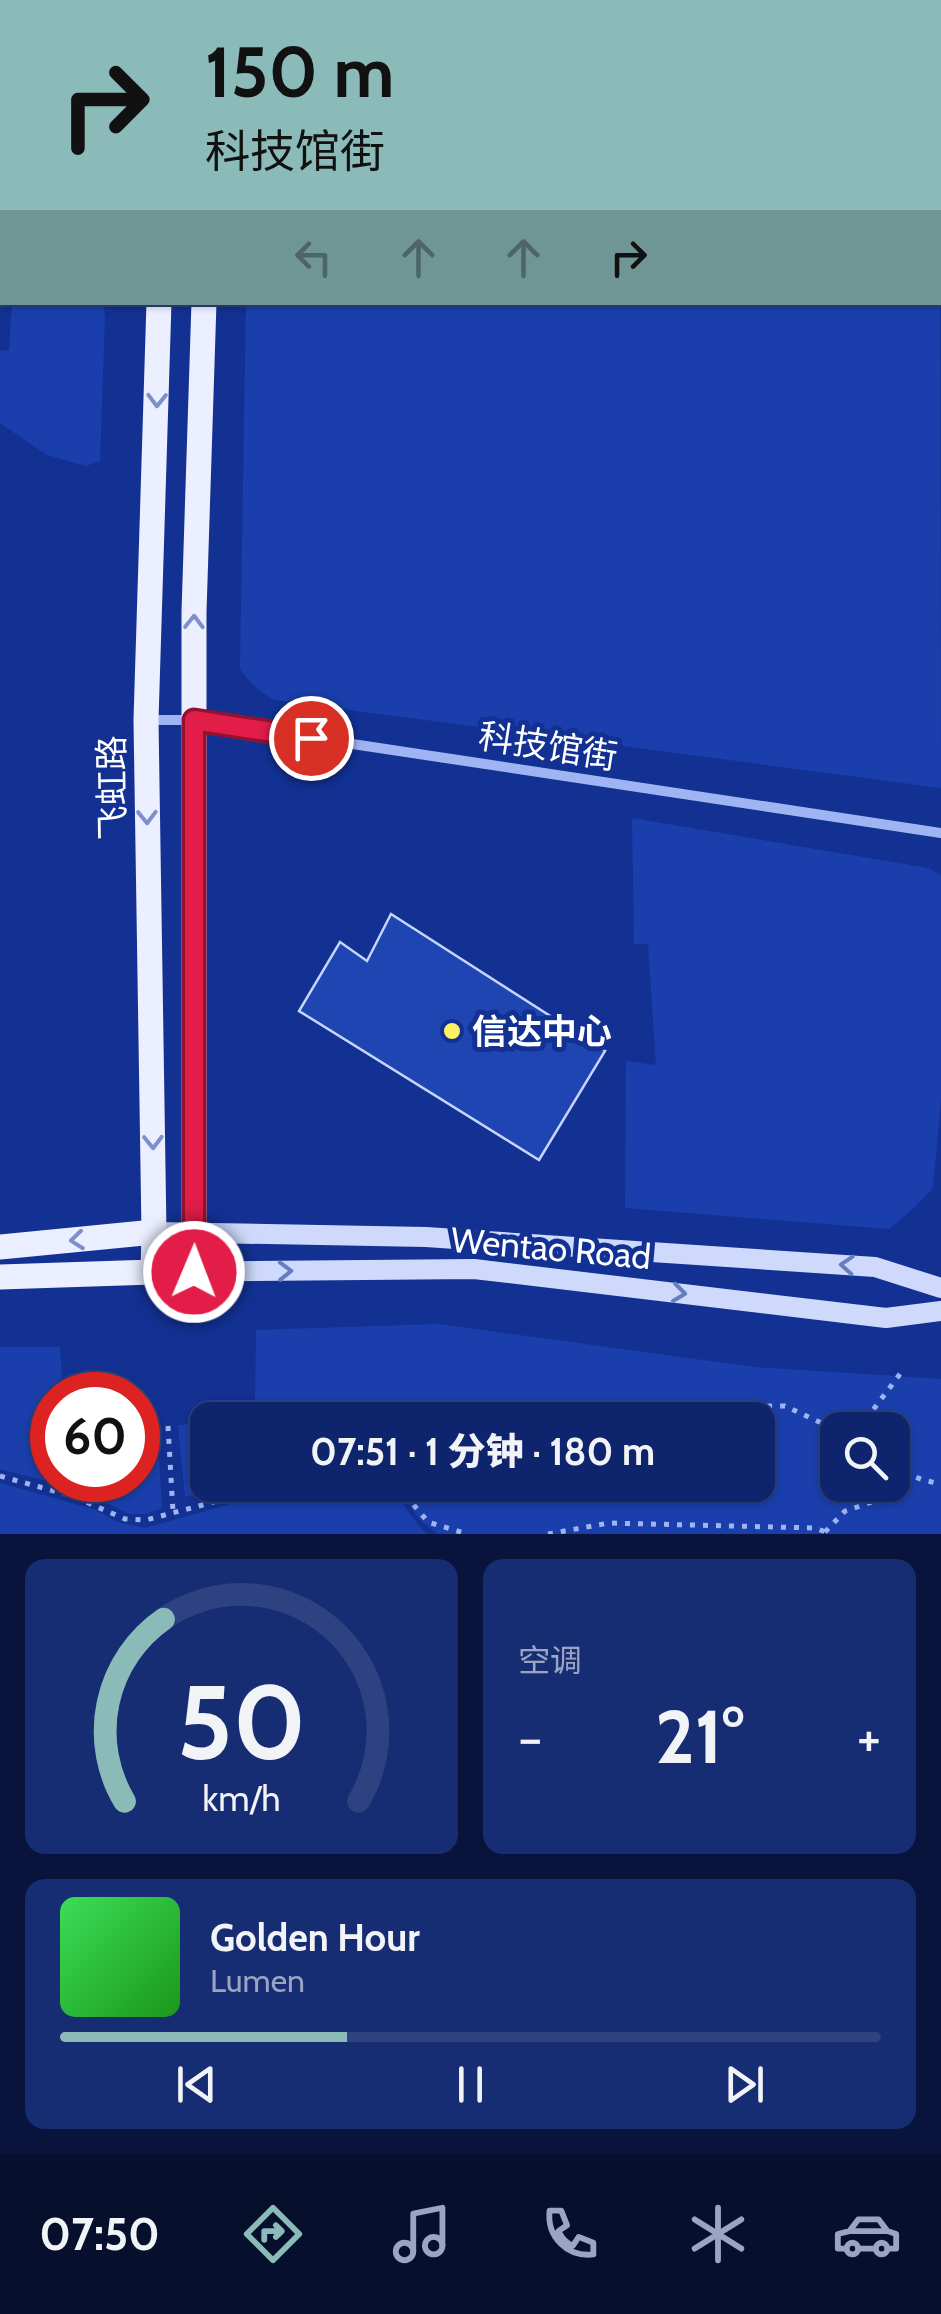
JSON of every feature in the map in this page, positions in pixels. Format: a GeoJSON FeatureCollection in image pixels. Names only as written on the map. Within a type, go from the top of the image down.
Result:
{"type":"FeatureCollection","features":[{"type":"Feature","properties":{"kind":"main road","name":"飞虹路"},"geometry":{"type":"LineString","coordinates":[[153,1272],[146,720],[159,305]]}},
{"type":"Feature","properties":{"kind":"main road"},"geometry":{"type":"LineString","coordinates":[[194,1272],[194,612],[204,305]]}},
{"type":"Feature","properties":{"kind":"main road"},"geometry":{"type":"LineString","coordinates":[[0,1247],[154,1232]]}},
{"type":"Feature","properties":{"kind":"main road","name":"Wentao Road"},"geometry":{"type":"LineString","coordinates":[[154,1232],[426,1238],[875,1267],[941,1288]]}},
{"type":"Feature","properties":{"kind":"main road","name":"Wentao Road"},"geometry":{"type":"LineString","coordinates":[[153,1272],[474,1269],[886,1318],[941,1310]]}},
{"type":"Feature","properties":{"kind":"main road"},"geometry":{"type":"LineString","coordinates":[[0,1278],[153,1272]]}},
{"type":"Feature","properties":{"kind":"street","name":"科技馆街"},"geometry":{"type":"LineString","coordinates":[[146,720],[194,720],[941,833]]}},
{"type":"Feature","properties":{"kind":"path"},"geometry":{"type":"LineString","coordinates":[[872,1412],[903,1370]]}},
{"type":"Feature","properties":{"kind":"path"},"geometry":{"type":"LineString","coordinates":[[775,1406],[785,1406],[820,1422]]}},
{"type":"Feature","properties":{"kind":"path"},"geometry":{"type":"LineString","coordinates":[[168,1426],[173,1512]]}},
{"type":"Feature","properties":{"kind":"path"},"geometry":{"type":"LineString","coordinates":[[910,1475],[941,1484]]}},
{"type":"Feature","properties":{"kind":"path"},"geometry":{"type":"LineString","coordinates":[[0,1476],[72,1496],[125,1520],[146,1520],[212,1502]]}},
{"type":"Feature","properties":{"kind":"path"},"geometry":{"type":"LineString","coordinates":[[411,1502],[428,1522],[467,1534]]}},
{"type":"Feature","properties":{"kind":"path"},"geometry":{"type":"LineString","coordinates":[[548,1534],[609,1523],[816,1528],[828,1533],[845,1510],[871,1502]]}},
{"type":"Feature","properties":{"kind":"shaded area"},"geometry":{"type":"Polygon","coordinates":[[[12,305],[104,305],[100,461],[86,466],[47,455],[0,423],[0,351],[9,350],[12,305]]]}},
{"type":"Feature","properties":{"kind":"shaded area"},"geometry":{"type":"Polygon","coordinates":[[[246,305],[940,305],[941,788],[274,700],[240,668],[246,305]]]}},
{"type":"Feature","properties":{"kind":"shaded area"},"geometry":{"type":"Polygon","coordinates":[[[632,818],[928,868],[941,875],[941,1100],[933,1188],[889,1229],[625,1208],[626,1061],[656,1065],[648,944],[634,944],[632,818]]]}},
{"type":"Feature","properties":{"kind":"shaded area"},"geometry":{"type":"Polygon","coordinates":[[[439,1324],[754,1367],[941,1379],[941,1534],[438,1534],[420,1520],[407,1502],[775,1502],[775,1402],[255,1402],[256,1330],[439,1324]]]}},
{"type":"Feature","properties":{"kind":"shaded area"},"geometry":{"type":"Polygon","coordinates":[[[0,1347],[60,1347],[62,1372],[30,1372],[30,1477],[0,1469],[0,1347]]]}},
{"type":"Feature","properties":{"kind":"shaded area"},"geometry":{"type":"Polygon","coordinates":[[[190,1424],[190,1496],[185,1497],[178,1425],[190,1424]]]}},
{"type":"Feature","properties":{"kind":"shaded area"},"geometry":{"type":"Polygon","coordinates":[[[160,1476],[162,1508],[130,1514],[104,1502],[160,1502],[160,1476]]]}},
{"type":"Feature","properties":{"kind":"shaded area"},"geometry":{"type":"Polygon","coordinates":[[[0,1483],[30,1491],[30,1502],[69,1502],[94,1509],[117,1522],[145,1528],[237,1502],[401,1502],[427,1534],[0,1534],[0,1483]]]}},
{"type":"Feature","properties":{"kind":"building","name":"信达中心"},"geometry":{"type":"Polygon","coordinates":[[[391,914],[605,1051],[539,1160],[299,1011],[340,942],[367,961],[391,914]]]}},
{"type":"Feature","properties":{"kind":"place","name":"信达中心"},"geometry":{"type":"Point","coordinates":[452,1031]}},
{"type":"Feature","properties":{"kind":"route"},"geometry":{"type":"LineString","coordinates":[[194,1272],[194,720],[311,738]]}}]}
